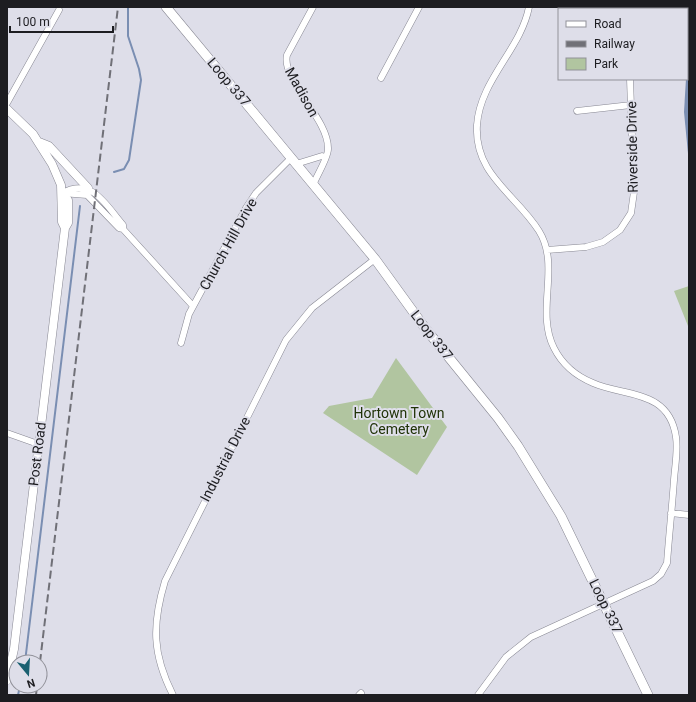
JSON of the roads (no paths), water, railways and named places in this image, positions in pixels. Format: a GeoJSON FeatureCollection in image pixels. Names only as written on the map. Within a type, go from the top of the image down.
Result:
{"type":"FeatureCollection","features":[{"type":"Feature","properties":{"kind":"main road","name":"Loop 337"},"geometry":{"type":"LineString","coordinates":[[166,7],[375,259],[425,328],[498,418],[518,446],[561,516],[605,603],[648,695]]}},
{"type":"Feature","properties":{"kind":"street","name":"Madison"},"geometry":{"type":"LineString","coordinates":[[313,7],[287,55],[286,63],[288,71],[314,111],[326,137],[328,148],[325,162],[313,185]]}},
{"type":"Feature","properties":{"kind":"street"},"geometry":{"type":"LineString","coordinates":[[381,78],[419,7]]}},
{"type":"Feature","properties":{"kind":"street"},"geometry":{"type":"LineString","coordinates":[[478,695],[506,657],[531,637],[653,581],[665,569],[667,563],[671,513],[676,443],[671,422],[663,410],[652,400],[632,392],[593,383],[575,374],[559,357],[554,348],[547,325],[545,310],[548,276],[547,250],[539,231],[485,166],[477,133],[478,118],[488,89],[518,36],[530,7]]}},
{"type":"Feature","properties":{"kind":"street"},"geometry":{"type":"LineString","coordinates":[[7,103],[59,10]]}},
{"type":"Feature","properties":{"kind":"street","name":"Riverside Drive"},"geometry":{"type":"LineString","coordinates":[[547,250],[596,245],[611,238],[625,224],[631,213],[634,192],[630,80]]}},
{"type":"Feature","properties":{"kind":"street"},"geometry":{"type":"LineString","coordinates":[[577,111],[631,106]]}},
{"type":"Feature","properties":{"kind":"street"},"geometry":{"type":"LineString","coordinates":[[7,109],[39,142],[58,178],[62,193]]}},
{"type":"Feature","properties":{"kind":"street"},"geometry":{"type":"LineString","coordinates":[[39,142],[49,146],[88,188],[95,193],[123,225],[123,229]]}},
{"type":"Feature","properties":{"kind":"street"},"geometry":{"type":"LineString","coordinates":[[293,161],[322,156],[325,157]]}},
{"type":"Feature","properties":{"kind":"street","name":"Church Hill Drive"},"geometry":{"type":"LineString","coordinates":[[181,343],[189,314],[246,208],[265,183],[293,161]]}},
{"type":"Feature","properties":{"kind":"street"},"geometry":{"type":"LineString","coordinates":[[62,193],[74,188],[88,188]]}},
{"type":"Feature","properties":{"kind":"street"},"geometry":{"type":"LineString","coordinates":[[62,193],[82,193],[91,197],[119,228],[123,229],[194,306]]}},
{"type":"Feature","properties":{"kind":"street","name":"Post Road"},"geometry":{"type":"LineString","coordinates":[[7,680],[14,649],[38,444],[51,355],[65,228],[62,222],[62,193]]}},
{"type":"Feature","properties":{"kind":"street","name":"Industrial Drive"},"geometry":{"type":"LineString","coordinates":[[173,695],[158,657],[156,639],[159,605],[166,581],[286,340],[312,308],[375,259]]}},
{"type":"Feature","properties":{"kind":"street"},"geometry":{"type":"LineString","coordinates":[[7,433],[38,444]]}},
{"type":"Feature","properties":{"kind":"street"},"geometry":{"type":"LineString","coordinates":[[671,513],[689,514]]}},
{"type":"Feature","properties":{"kind":"water"},"geometry":{"type":"Polygon","coordinates":[[[689,28],[689,164],[684,112],[686,80],[688,80],[689,28]]]}},
{"type":"Feature","properties":{"kind":"waterway"},"geometry":{"type":"LineString","coordinates":[[114,172],[124,169],[129,160],[141,80],[128,36],[128,7]]}},
{"type":"Feature","properties":{"kind":"waterway"},"geometry":{"type":"LineString","coordinates":[[26,654],[80,206]]}},
{"type":"Feature","properties":{"kind":"railway"},"geometry":{"type":"LineString","coordinates":[[41,654],[118,7]]}},
{"type":"Feature","properties":{"kind":"park label","name":"Hortown Town Cemetery"},"geometry":{"type":"Point","coordinates":[399,422]}}]}
